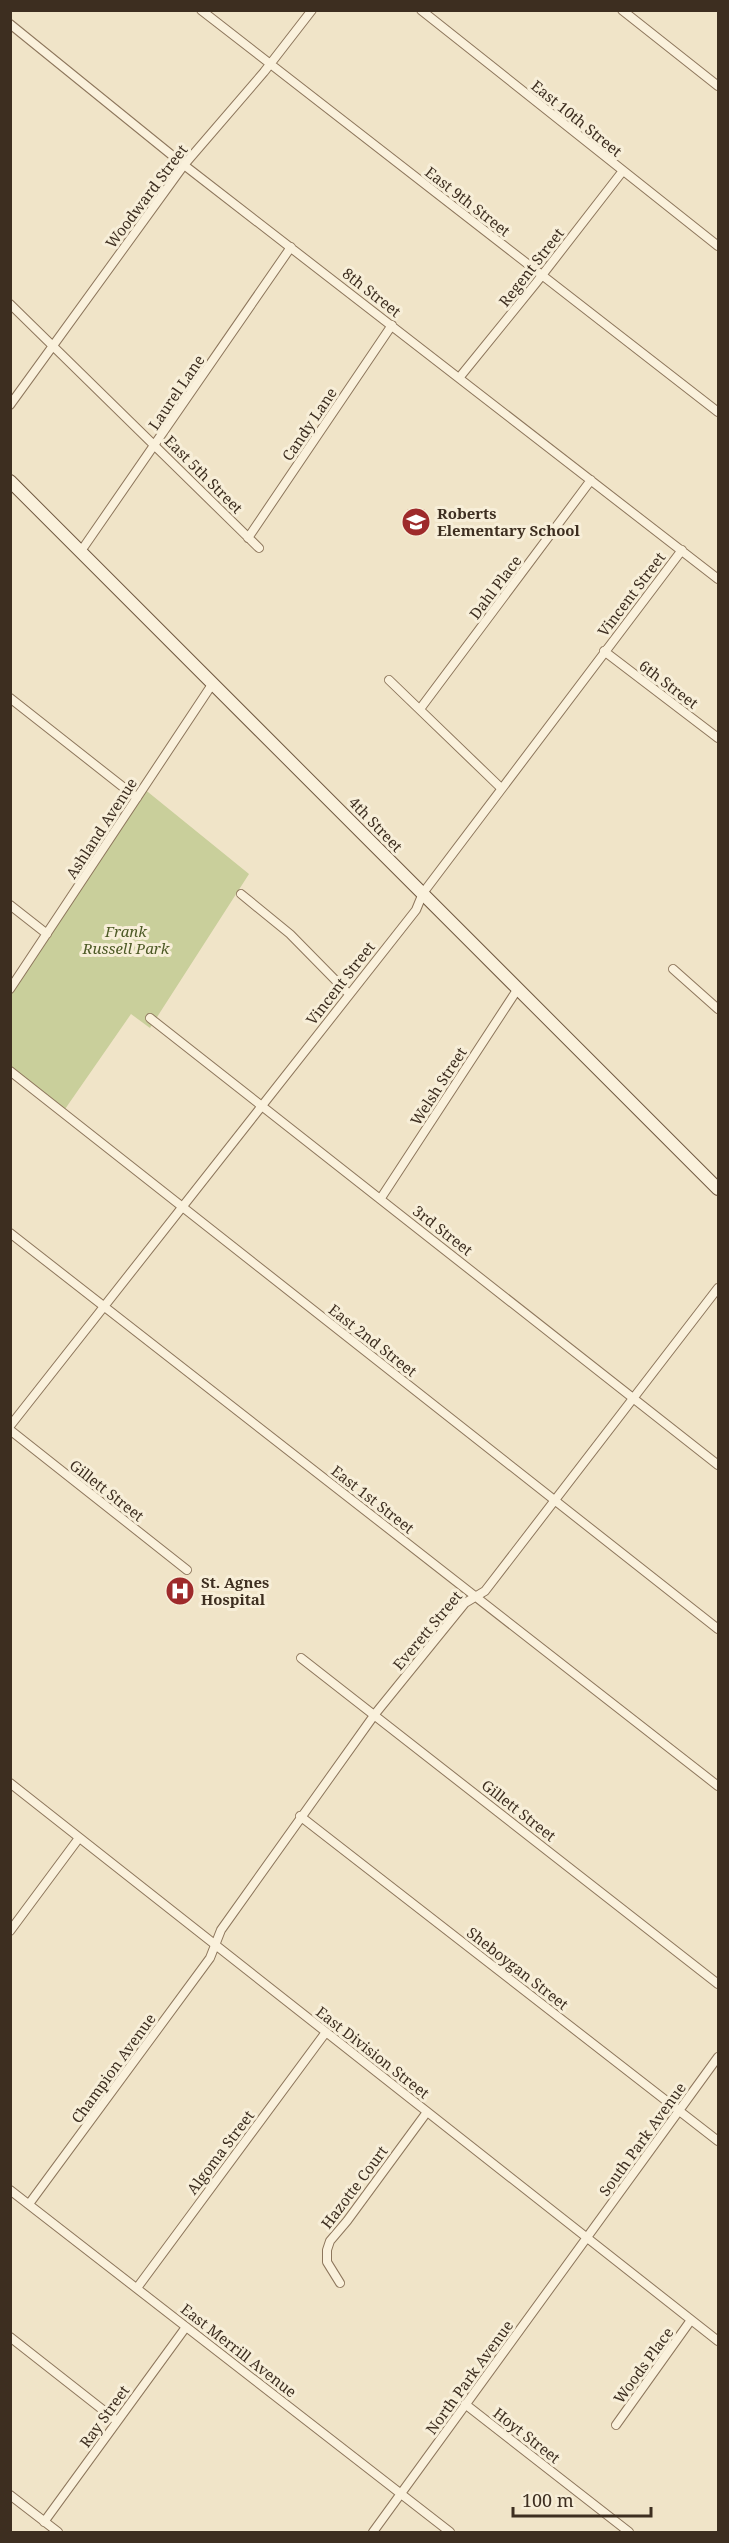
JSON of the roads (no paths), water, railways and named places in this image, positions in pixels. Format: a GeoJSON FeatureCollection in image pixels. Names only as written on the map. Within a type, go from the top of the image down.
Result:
{"type":"FeatureCollection","features":[{"type":"Feature","properties":{"kind":"street","name":"East 9th Street"},"geometry":{"type":"LineString","coordinates":[[201,10],[718,412]]}},
{"type":"Feature","properties":{"kind":"street","name":"Woodward Street"},"geometry":{"type":"LineString","coordinates":[[10,405],[184,165],[270,64],[312,10]]}},
{"type":"Feature","properties":{"kind":"street","name":"East 10th Street"},"geometry":{"type":"LineString","coordinates":[[421,10],[718,246]]}},
{"type":"Feature","properties":{"kind":"street"},"geometry":{"type":"LineString","coordinates":[[622,10],[718,86]]}},
{"type":"Feature","properties":{"kind":"street","name":"8th Street"},"geometry":{"type":"LineString","coordinates":[[10,24],[184,165],[718,579]]}},
{"type":"Feature","properties":{"kind":"street","name":"Regent Street"},"geometry":{"type":"LineString","coordinates":[[459,378],[622,172]]}},
{"type":"Feature","properties":{"kind":"street","name":"Laurel Lane"},"geometry":{"type":"LineString","coordinates":[[81,551],[291,247]]}},
{"type":"Feature","properties":{"kind":"street","name":"East 5th Street"},"geometry":{"type":"LineString","coordinates":[[10,304],[259,548]]}},
{"type":"Feature","properties":{"kind":"street","name":"Candy Lane"},"geometry":{"type":"LineString","coordinates":[[248,538],[392,325]]}},
{"type":"Feature","properties":{"kind":"street","name":"Dahl Place"},"geometry":{"type":"LineString","coordinates":[[420,710],[591,480]]}},
{"type":"Feature","properties":{"kind":"street","name":"4th Street"},"geometry":{"type":"LineString","coordinates":[[10,481],[718,1189]]}},
{"type":"Feature","properties":{"kind":"street","name":"Vincent Street"},"geometry":{"type":"LineString","coordinates":[[10,1428],[103,1305],[184,1207],[416,910],[423,893],[682,550]]}},
{"type":"Feature","properties":{"kind":"street","name":"6th Street"},"geometry":{"type":"LineString","coordinates":[[604,651],[718,738]]}},
{"type":"Feature","properties":{"kind":"street"},"geometry":{"type":"LineString","coordinates":[[389,680],[501,788]]}},
{"type":"Feature","properties":{"kind":"street","name":"Ashland Avenue"},"geometry":{"type":"LineString","coordinates":[[10,989],[213,683]]}},
{"type":"Feature","properties":{"kind":"street"},"geometry":{"type":"LineString","coordinates":[[10,698],[137,798]]}},
{"type":"Feature","properties":{"kind":"street"},"geometry":{"type":"LineString","coordinates":[[241,894],[290,934],[349,994]]}},
{"type":"Feature","properties":{"kind":"street"},"geometry":{"type":"LineString","coordinates":[[10,905],[47,934]]}},
{"type":"Feature","properties":{"kind":"street"},"geometry":{"type":"LineString","coordinates":[[673,969],[718,1010]]}},
{"type":"Feature","properties":{"kind":"street","name":"Welsh Street"},"geometry":{"type":"LineString","coordinates":[[381,1198],[517,990]]}},
{"type":"Feature","properties":{"kind":"street","name":"3rd Street"},"geometry":{"type":"LineString","coordinates":[[150,1018],[718,1465]]}},
{"type":"Feature","properties":{"kind":"street","name":"East 2nd Street"},"geometry":{"type":"LineString","coordinates":[[10,1071],[718,1629]]}},
{"type":"Feature","properties":{"kind":"street","name":"East 1st Street"},"geometry":{"type":"LineString","coordinates":[[10,1233],[718,1786]]}},
{"type":"Feature","properties":{"kind":"street","name":"Everett Street"},"geometry":{"type":"LineString","coordinates":[[216,1946],[221,1930],[300,1816],[375,1714],[465,1603],[485,1591],[718,1288]]}},
{"type":"Feature","properties":{"kind":"street","name":"Gillett Street"},"geometry":{"type":"LineString","coordinates":[[10,1428],[188,1570]]}},
{"type":"Feature","properties":{"kind":"street","name":"Gillett Street"},"geometry":{"type":"LineString","coordinates":[[301,1658],[718,1984]]}},
{"type":"Feature","properties":{"kind":"street","name":"East Division Street"},"geometry":{"type":"LineString","coordinates":[[10,1783],[718,2341]]}},
{"type":"Feature","properties":{"kind":"street","name":"Sheboygan Street"},"geometry":{"type":"LineString","coordinates":[[300,1816],[718,2141]]}},
{"type":"Feature","properties":{"kind":"street"},"geometry":{"type":"LineString","coordinates":[[10,1930],[79,1839]]}},
{"type":"Feature","properties":{"kind":"street","name":"Champion Avenue"},"geometry":{"type":"LineString","coordinates":[[29,2204],[210,1958],[216,1946]]}},
{"type":"Feature","properties":{"kind":"street","name":"Algoma Street"},"geometry":{"type":"LineString","coordinates":[[136,2288],[326,2032]]}},
{"type":"Feature","properties":{"kind":"street","name":"South Park Avenue"},"geometry":{"type":"LineString","coordinates":[[588,2237],[718,2057]]}},
{"type":"Feature","properties":{"kind":"street","name":"Hazotte Court"},"geometry":{"type":"LineString","coordinates":[[340,2283],[327,2262],[330,2241],[427,2112]]}},
{"type":"Feature","properties":{"kind":"street","name":"East Merrill Avenue"},"geometry":{"type":"LineString","coordinates":[[10,2190],[450,2532]]}},
{"type":"Feature","properties":{"kind":"street","name":"North Park Avenue"},"geometry":{"type":"LineString","coordinates":[[374,2532],[588,2237]]}},
{"type":"Feature","properties":{"kind":"street","name":"Woods Place"},"geometry":{"type":"LineString","coordinates":[[616,2425],[691,2320]]}},
{"type":"Feature","properties":{"kind":"street","name":"Ray Street"},"geometry":{"type":"LineString","coordinates":[[44,2522],[186,2326]]}},
{"type":"Feature","properties":{"kind":"street"},"geometry":{"type":"LineString","coordinates":[[10,2337],[117,2421]]}},
{"type":"Feature","properties":{"kind":"street","name":"Hoyt Street"},"geometry":{"type":"LineString","coordinates":[[465,2404],[629,2532]]}},
{"type":"Feature","properties":{"kind":"street"},"geometry":{"type":"LineString","coordinates":[[10,2495],[58,2532]]}},
{"type":"Feature","properties":{"kind":"place","name":"Roberts Elementary School"},"geometry":{"type":"Point","coordinates":[416,522]}},
{"type":"Feature","properties":{"kind":"place","name":"St. Agnes Hospital"},"geometry":{"type":"Point","coordinates":[180,1591]}},
{"type":"Feature","properties":{"kind":"park label","name":"Frank Russell Park"},"geometry":{"type":"Point","coordinates":[126,940]}}]}
